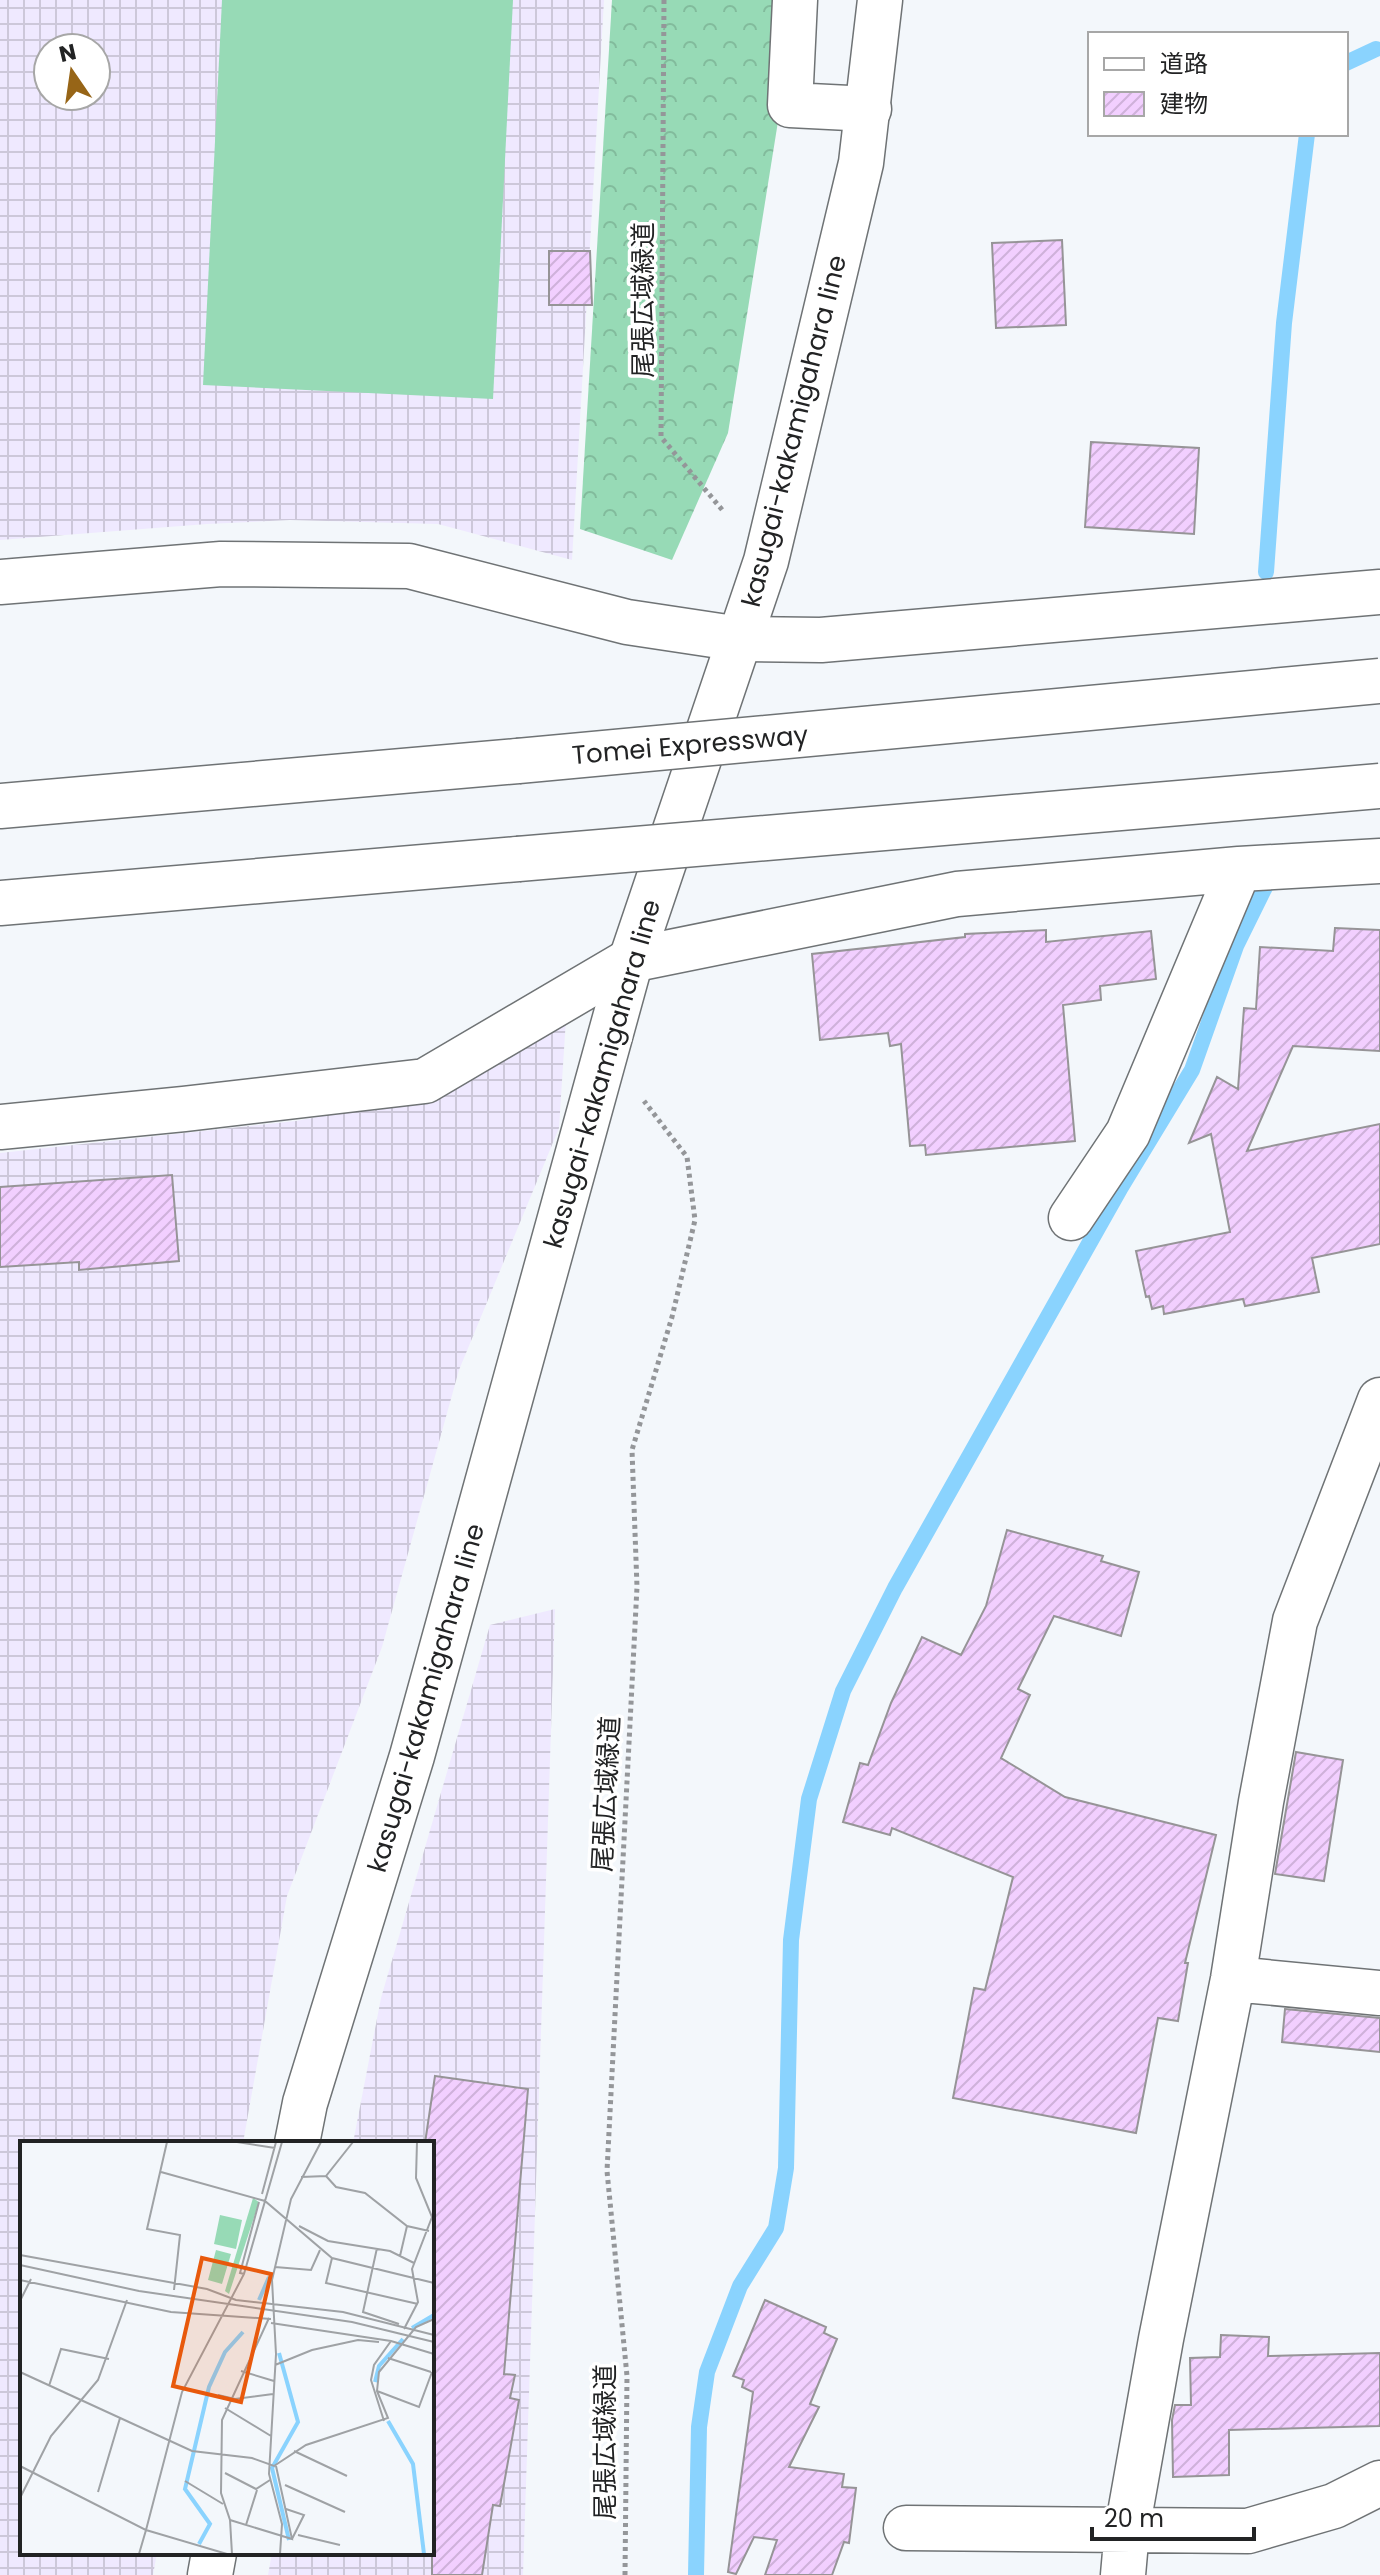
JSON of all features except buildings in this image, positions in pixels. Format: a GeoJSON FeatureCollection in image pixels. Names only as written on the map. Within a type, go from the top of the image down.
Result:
{"type":"FeatureCollection","features":[{"type":"Feature","properties":{"kind":"main road"},"geometry":{"type":"LineString","coordinates":[[795,0],[790,105],[869,109]]}},
{"type":"Feature","properties":{"kind":"main road","name":"kasugai-kakamigahara line"},"geometry":{"type":"LineString","coordinates":[[297,2141],[305,2103],[412,1756],[631,960],[766,561],[861,163],[880,0]]}},
{"type":"Feature","properties":{"kind":"main road"},"geometry":{"type":"LineString","coordinates":[[0,582],[221,564],[409,566],[627,622],[740,639],[821,640],[1380,592]]}},
{"type":"Feature","properties":{"kind":"main road","name":"Tomei Expressway"},"geometry":{"type":"LineString","coordinates":[[0,806],[1380,681]]}},
{"type":"Feature","properties":{"kind":"main road"},"geometry":{"type":"LineString","coordinates":[[0,903],[1380,786]]}},
{"type":"Feature","properties":{"kind":"main road"},"geometry":{"type":"LineString","coordinates":[[0,1127],[425,1081],[631,960],[957,894],[1239,869],[1380,861]]}},
{"type":"Feature","properties":{"kind":"main road"},"geometry":{"type":"LineString","coordinates":[[1071,1218],[1128,1133],[1239,869]]}},
{"type":"Feature","properties":{"kind":"main road"},"geometry":{"type":"LineString","coordinates":[[1123,2575],[1127,2530],[1161,2339],[1233,1979],[1261,1802],[1295,1621],[1380,1400]]}},
{"type":"Feature","properties":{"kind":"main road"},"geometry":{"type":"LineString","coordinates":[[1233,1979],[1380,1993]]}},
{"type":"Feature","properties":{"kind":"main road"},"geometry":{"type":"LineString","coordinates":[[906,2528],[1248,2531],[1334,2506],[1380,2483]]}},
{"type":"Feature","properties":{"kind":"main road"},"geometry":{"type":"LineString","coordinates":[[210,2575],[214,2555]]}},
{"type":"Feature","properties":{"kind":"path","name":"尾張広域緑道"},"geometry":{"type":"LineString","coordinates":[[664,0],[661,437],[766,561]]}},
{"type":"Feature","properties":{"kind":"path","name":"尾張広域緑道"},"geometry":{"type":"LineString","coordinates":[[606,1051],[687,1157],[695,1220],[672,1317],[632,1450],[637,1587],[607,2171],[627,2376],[625,2575]]}},
{"type":"Feature","properties":{"kind":"shaded area"},"geometry":{"type":"Polygon","coordinates":[[[0,0],[604,0],[572,560],[438,524],[290,520],[0,540],[0,0]]]}},
{"type":"Feature","properties":{"kind":"shaded area"},"geometry":{"type":"Polygon","coordinates":[[[567,1003],[559,1128],[459,1370],[382,1647],[287,1896],[243,2141],[20,2141],[20,2555],[157,2555],[153,2575],[0,2575],[0,1153],[296,1121],[441,1094],[567,1003]]]}},
{"type":"Feature","properties":{"kind":"shaded area"},"geometry":{"type":"Polygon","coordinates":[[[555,1609],[523,2575],[268,2575],[272,2555],[434,2555],[434,2141],[353,2141],[381,1998],[490,1625],[555,1609]]]}},
{"type":"Feature","properties":{"kind":"green space"},"geometry":{"type":"Polygon","coordinates":[[[222,0],[513,0],[493,399],[203,385],[222,0]]]}},
{"type":"Feature","properties":{"kind":"green space"},"geometry":{"type":"Polygon","coordinates":[[[612,0],[785,0],[780,109],[728,433],[672,560],[580,529],[612,0]]]}},
{"type":"Feature","properties":{"kind":"waterway"},"geometry":{"type":"LineString","coordinates":[[1348,62],[1376,49]]}},
{"type":"Feature","properties":{"kind":"waterway"},"geometry":{"type":"LineString","coordinates":[[1266,572],[1284,323],[1307,136]]}},
{"type":"Feature","properties":{"kind":"waterway"},"geometry":{"type":"LineString","coordinates":[[696,2575],[699,2427],[707,2372],[740,2286],[776,2228],[786,2168],[791,1940],[809,1799],[843,1691],[895,1588],[1121,1187],[1192,1070],[1236,946],[1273,871]]}}]}
